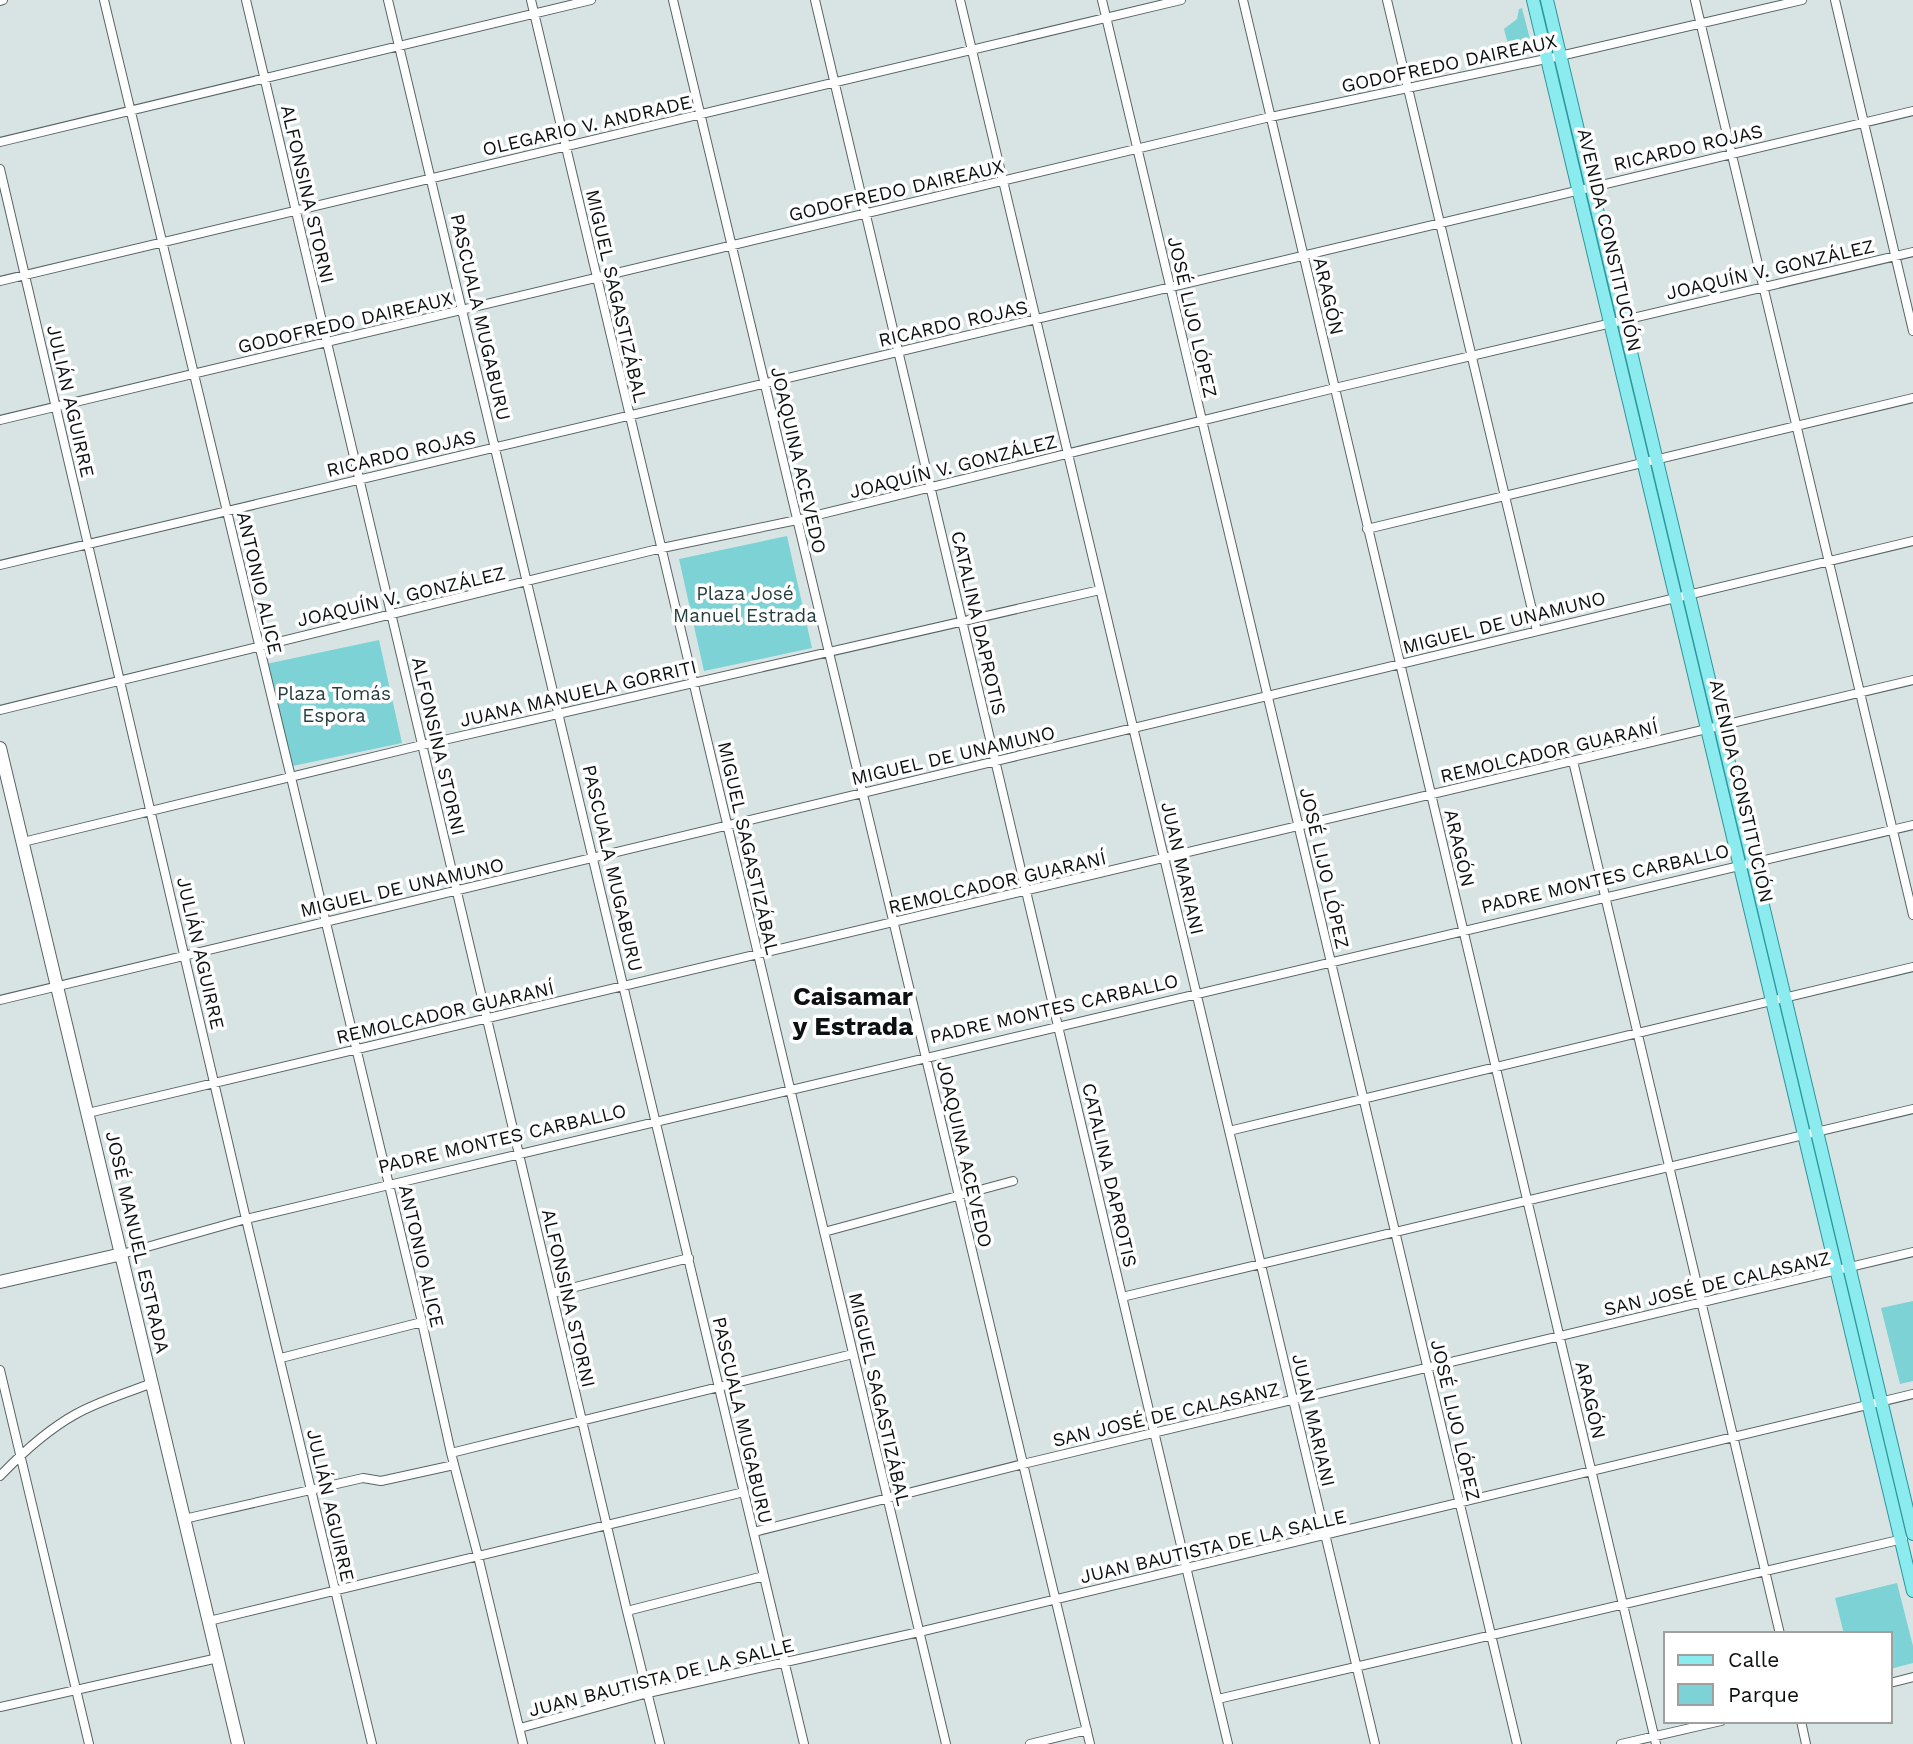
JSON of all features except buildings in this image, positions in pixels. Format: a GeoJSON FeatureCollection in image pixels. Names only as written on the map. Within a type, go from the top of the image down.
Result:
{"type":"FeatureCollection","features":[{"type":"Feature","properties":{"kind":"main road","name":"AVENIDA CONSTITUCIÓN"},"geometry":{"type":"LineString","coordinates":[[1533,0],[1578,190],[1657,459],[1682,596]]}},
{"type":"Feature","properties":{"kind":"main road","name":"AVENIDA CONSTITUCIÓN"},"geometry":{"type":"LineString","coordinates":[[1547,0],[1592,186],[1643,462],[1682,596],[1909,1537],[1913,1591]]}},
{"type":"Feature","properties":{"kind":"main road","name":"JOSÉ MANUEL ESTRADA"},"geometry":{"type":"LineString","coordinates":[[0,748],[238,1744]]}},
{"type":"Feature","properties":{"kind":"main road","name":"PADRE MONTES CARBALLO"},"geometry":{"type":"LineString","coordinates":[[0,1282],[122,1254]]}},
{"type":"Feature","properties":{"kind":"street","name":"ANTONIO ALICE"},"geometry":{"type":"LineString","coordinates":[[104,0],[523,1744]]}},
{"type":"Feature","properties":{"kind":"street","name":"ALFONSINA STORNI"},"geometry":{"type":"LineString","coordinates":[[246,0],[393,614],[626,1611],[660,1744]]}},
{"type":"Feature","properties":{"kind":"street","name":"PASCUALA MUGABURU"},"geometry":{"type":"LineString","coordinates":[[388,0],[804,1744]]}},
{"type":"Feature","properties":{"kind":"street","name":"MIGUEL SAGASTIZÁBAL"},"geometry":{"type":"LineString","coordinates":[[531,0],[946,1744]]}},
{"type":"Feature","properties":{"kind":"street"},"geometry":{"type":"LineString","coordinates":[[0,142],[591,0]]}},
{"type":"Feature","properties":{"kind":"street","name":"JOAQUINA ACEVEDO"},"geometry":{"type":"LineString","coordinates":[[673,0],[1090,1744]]}},
{"type":"Feature","properties":{"kind":"street","name":"CATALINA DAPROTIS"},"geometry":{"type":"LineString","coordinates":[[815,0],[1228,1744]]}},
{"type":"Feature","properties":{"kind":"street","name":"JUAN MARIANI"},"geometry":{"type":"LineString","coordinates":[[960,0],[1375,1744]]}},
{"type":"Feature","properties":{"kind":"street","name":"JOSÉ LIJO LÓPEZ"},"geometry":{"type":"LineString","coordinates":[[1102,0],[1517,1744]]}},
{"type":"Feature","properties":{"kind":"street","name":"OLEGARIO V. ANDRADE"},"geometry":{"type":"LineString","coordinates":[[0,281],[1181,0]]}},
{"type":"Feature","properties":{"kind":"street","name":"ARAGÓN"},"geometry":{"type":"LineString","coordinates":[[1243,0],[1655,1740]]}},
{"type":"Feature","properties":{"kind":"street"},"geometry":{"type":"LineString","coordinates":[[1387,0],[1537,631]]}},
{"type":"Feature","properties":{"kind":"street"},"geometry":{"type":"LineString","coordinates":[[1695,0],[1913,915]]}},
{"type":"Feature","properties":{"kind":"street","name":"GODOFREDO DAIREAUX"},"geometry":{"type":"LineString","coordinates":[[0,420],[1270,117],[1560,56],[1802,0]]}},
{"type":"Feature","properties":{"kind":"street"},"geometry":{"type":"LineString","coordinates":[[1835,0],[1913,331]]}},
{"type":"Feature","properties":{"kind":"street","name":"RICARDO ROJAS"},"geometry":{"type":"LineString","coordinates":[[0,565],[226,509],[496,448],[1913,111]]}},
{"type":"Feature","properties":{"kind":"street","name":"JULIÁN AGUIRRE"},"geometry":{"type":"LineString","coordinates":[[0,169],[372,1744]]}},
{"type":"Feature","properties":{"kind":"street","name":"JOAQUÍN V. GONZÁLEZ"},"geometry":{"type":"LineString","coordinates":[[0,710],[662,548],[797,520],[1335,388],[1913,252]]}},
{"type":"Feature","properties":{"kind":"street"},"geometry":{"type":"LineString","coordinates":[[1367,529],[1913,398]]}},
{"type":"Feature","properties":{"kind":"street","name":"MIGUEL DE UNAMUNO"},"geometry":{"type":"LineString","coordinates":[[0,1000],[1913,541]]}},
{"type":"Feature","properties":{"kind":"street","name":"JUANA MANUELA GORRITI"},"geometry":{"type":"LineString","coordinates":[[23,842],[422,745],[1100,590]]}},
{"type":"Feature","properties":{"kind":"street","name":"REMOLCADOR GUARANÍ"},"geometry":{"type":"LineString","coordinates":[[88,1113],[1913,680]]}},
{"type":"Feature","properties":{"kind":"street"},"geometry":{"type":"LineString","coordinates":[[1573,761],[1780,1632]]}},
{"type":"Feature","properties":{"kind":"street","name":"PADRE MONTES CARBALLO"},"geometry":{"type":"LineString","coordinates":[[122,1254],[246,1219],[1913,825]]}},
{"type":"Feature","properties":{"kind":"street"},"geometry":{"type":"LineString","coordinates":[[1229,1131],[1913,967]]}},
{"type":"Feature","properties":{"kind":"street"},"geometry":{"type":"LineString","coordinates":[[1122,1297],[1913,1109]]}},
{"type":"Feature","properties":{"kind":"street"},"geometry":{"type":"LineString","coordinates":[[824,1232],[1013,1181]]}},
{"type":"Feature","properties":{"kind":"street","name":"SAN JOSÉ DE CALASANZ"},"geometry":{"type":"LineString","coordinates":[[754,1532],[1023,1464],[1913,1252]]}},
{"type":"Feature","properties":{"kind":"street"},"geometry":{"type":"LineString","coordinates":[[552,1293],[689,1258]]}},
{"type":"Feature","properties":{"kind":"street"},"geometry":{"type":"LineString","coordinates":[[281,1359],[422,1322]]}},
{"type":"Feature","properties":{"kind":"street"},"geometry":{"type":"LineString","coordinates":[[451,1453],[853,1354]]}},
{"type":"Feature","properties":{"kind":"street"},"geometry":{"type":"LineString","coordinates":[[0,1370],[89,1744]]}},
{"type":"Feature","properties":{"kind":"street"},"geometry":{"type":"LineString","coordinates":[[0,1476],[48,1431],[78,1413],[152,1382]]}},
{"type":"Feature","properties":{"kind":"street","name":"JUAN BAUTISTA DE LA SALLE"},"geometry":{"type":"LineString","coordinates":[[520,1728],[648,1693],[1055,1600],[1913,1395]]}},
{"type":"Feature","properties":{"kind":"street"},"geometry":{"type":"LineString","coordinates":[[184,1519],[363,1478],[381,1481],[454,1465]]}},
{"type":"Feature","properties":{"kind":"street"},"geometry":{"type":"LineString","coordinates":[[209,1621],[744,1492]]}},
{"type":"Feature","properties":{"kind":"street"},"geometry":{"type":"LineString","coordinates":[[1218,1699],[1909,1537]]}},
{"type":"Feature","properties":{"kind":"street"},"geometry":{"type":"LineString","coordinates":[[626,1611],[764,1576]]}},
{"type":"Feature","properties":{"kind":"street"},"geometry":{"type":"LineString","coordinates":[[0,1707],[218,1658]]}},
{"type":"Feature","properties":{"kind":"street"},"geometry":{"type":"LineString","coordinates":[[1892,1682],[1913,1677]]}},
{"type":"Feature","properties":{"kind":"street"},"geometry":{"type":"LineString","coordinates":[[1621,1744],[1655,1740],[1714,1723]]}},
{"type":"Feature","properties":{"kind":"street"},"geometry":{"type":"LineString","coordinates":[[1802,1723],[1807,1744]]}},
{"type":"Feature","properties":{"kind":"street"},"geometry":{"type":"LineString","coordinates":[[1030,1744],[1087,1730]]}},
{"type":"Feature","properties":{"kind":"green space"},"geometry":{"type":"Polygon","coordinates":[[[1522,8],[1532,47],[1510,52],[1504,29],[1517,19],[1519,9],[1522,8]]]}},
{"type":"Feature","properties":{"kind":"green space","name":"Plaza José Manuel Estrada"},"geometry":{"type":"Polygon","coordinates":[[[787,536],[812,648],[704,671],[679,559],[787,536]]]}},
{"type":"Feature","properties":{"kind":"green space","name":"Plaza Tomás Espora"},"geometry":{"type":"Polygon","coordinates":[[[379,640],[402,743],[288,767],[266,664],[379,640]]]}},
{"type":"Feature","properties":{"kind":"green space"},"geometry":{"type":"Polygon","coordinates":[[[1913,1301],[1913,1381],[1900,1384],[1881,1308],[1913,1301]]]}},
{"type":"Feature","properties":{"kind":"green space"},"geometry":{"type":"Polygon","coordinates":[[[1897,1583],[1913,1646],[1913,1663],[1892,1668],[1892,1632],[1844,1632],[1835,1598],[1897,1583]]]}},
{"type":"Feature","properties":{"kind":"district","name":"Caisamar y Estrada"},"geometry":{"type":"Point","coordinates":[853,1011]}}]}
